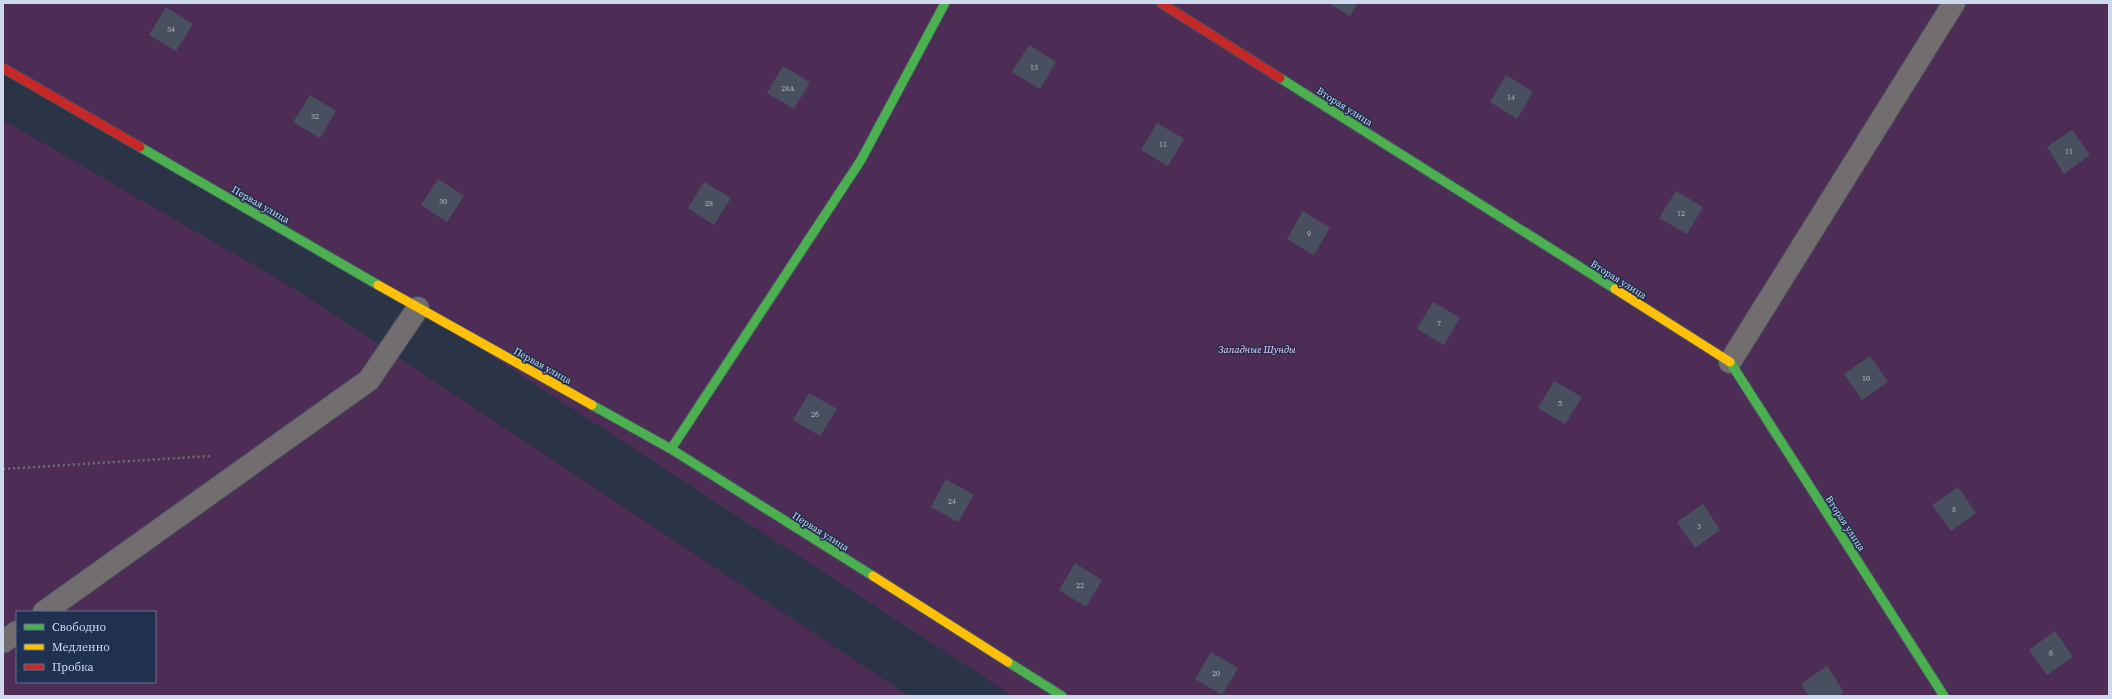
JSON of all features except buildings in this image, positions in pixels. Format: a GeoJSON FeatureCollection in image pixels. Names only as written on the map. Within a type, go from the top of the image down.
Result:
{"type":"FeatureCollection","features":[{"type":"Feature","properties":{"kind":"street"},"geometry":{"type":"LineString","coordinates":[[671,448],[861,160],[945,3]]}},
{"type":"Feature","properties":{"kind":"street","name":"Вторая улица"},"geometry":{"type":"LineString","coordinates":[[1161,3],[1730,362],[1944,696]]}},
{"type":"Feature","properties":{"kind":"street"},"geometry":{"type":"LineString","coordinates":[[1730,362],[1954,3]]}},
{"type":"Feature","properties":{"kind":"street","name":"Первая улица"},"geometry":{"type":"LineString","coordinates":[[3,68],[418,308],[671,448],[1062,696]]}},
{"type":"Feature","properties":{"kind":"street"},"geometry":{"type":"LineString","coordinates":[[45,611],[369,380],[418,308]]}},
{"type":"Feature","properties":{"kind":"street"},"geometry":{"type":"LineString","coordinates":[[3,642],[16,633]]}},
{"type":"Feature","properties":{"kind":"path"},"geometry":{"type":"LineString","coordinates":[[3,469],[216,455]]}},
{"type":"Feature","properties":{"kind":"green space","name":"Западные Шунды"},"geometry":{"type":"Polygon","coordinates":[[[3,3],[2109,3],[2109,696],[1013,696],[418,308],[3,74],[3,3]]]}},
{"type":"Feature","properties":{"kind":"green space"},"geometry":{"type":"Polygon","coordinates":[[[3,120],[293,288],[909,696],[3,696],[3,120]]]}},
{"type":"Feature","properties":{"kind":"traffic: fast"},"geometry":{"type":"LineString","coordinates":[[671,449],[861,160],[945,3]]}},
{"type":"Feature","properties":{"kind":"traffic: fast"},"geometry":{"type":"LineString","coordinates":[[1280,78],[1615,289]]}},
{"type":"Feature","properties":{"kind":"traffic: fast"},"geometry":{"type":"LineString","coordinates":[[140,147],[378,285]]}},
{"type":"Feature","properties":{"kind":"traffic: fast"},"geometry":{"type":"LineString","coordinates":[[1730,362],[1944,696]]}},
{"type":"Feature","properties":{"kind":"traffic: fast"},"geometry":{"type":"LineString","coordinates":[[592,405],[671,449],[873,576]]}},
{"type":"Feature","properties":{"kind":"traffic: fast"},"geometry":{"type":"LineString","coordinates":[[1008,662],[1062,696]]}},
{"type":"Feature","properties":{"kind":"traffic: slow"},"geometry":{"type":"LineString","coordinates":[[378,285],[592,405]]}},
{"type":"Feature","properties":{"kind":"traffic: slow"},"geometry":{"type":"LineString","coordinates":[[1615,289],[1730,362]]}},
{"type":"Feature","properties":{"kind":"traffic: slow"},"geometry":{"type":"LineString","coordinates":[[873,576],[1008,662]]}},
{"type":"Feature","properties":{"kind":"traffic: jam"},"geometry":{"type":"LineString","coordinates":[[1161,3],[1280,78]]}},
{"type":"Feature","properties":{"kind":"traffic: jam"},"geometry":{"type":"LineString","coordinates":[[3,68],[140,147]]}}]}
